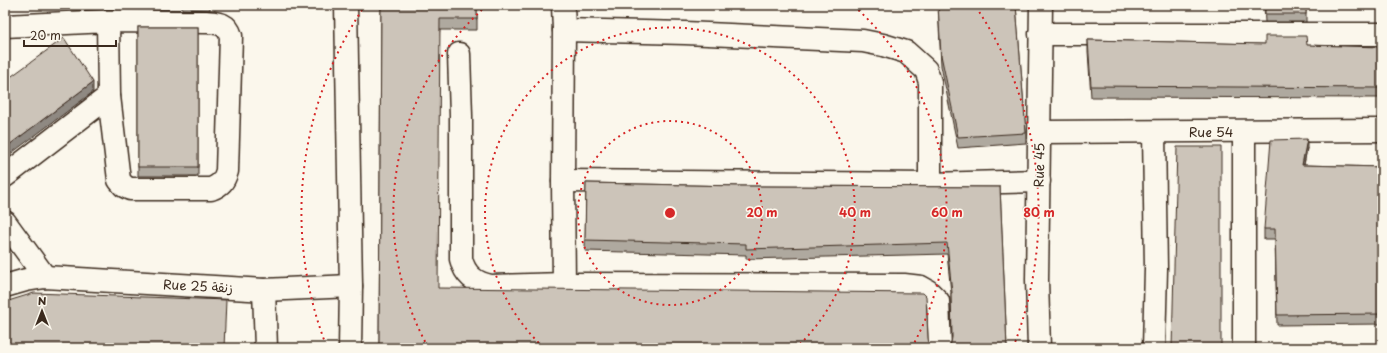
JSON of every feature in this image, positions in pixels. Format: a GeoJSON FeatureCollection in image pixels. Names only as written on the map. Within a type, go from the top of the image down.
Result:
{"type":"FeatureCollection","features":[{"type":"Feature","properties":{"kind":"street"},"geometry":{"type":"LineString","coordinates":[[346,5],[352,286],[350,348]]}},
{"type":"Feature","properties":{"kind":"street"},"geometry":{"type":"LineString","coordinates":[[563,5],[564,284]]}},
{"type":"Feature","properties":{"kind":"street","name":"Rue 45"},"geometry":{"type":"LineString","coordinates":[[1039,348],[1038,280],[1041,5]]}},
{"type":"Feature","properties":{"kind":"street"},"geometry":{"type":"LineString","coordinates":[[5,26],[108,21],[206,22],[221,23],[226,26],[231,36],[227,171],[224,180],[220,185],[211,189],[130,189],[124,186],[119,180],[109,96],[108,21]]}},
{"type":"Feature","properties":{"kind":"street"},"geometry":{"type":"LineString","coordinates":[[564,30],[685,33],[863,41],[906,52],[926,70],[930,82],[930,184]]}},
{"type":"Feature","properties":{"kind":"street"},"geometry":{"type":"LineString","coordinates":[[1040,34],[1382,34]]}},
{"type":"Feature","properties":{"kind":"street"},"geometry":{"type":"LineString","coordinates":[[459,54],[461,116],[461,259],[462,266],[473,279],[480,284],[491,286],[564,284],[904,285],[921,288],[928,291],[938,301],[940,348]]}},
{"type":"Feature","properties":{"kind":"street"},"geometry":{"type":"LineString","coordinates":[[5,176],[109,96]]}},
{"type":"Feature","properties":{"kind":"street","name":"Rue 54"},"geometry":{"type":"LineString","coordinates":[[1040,132],[1382,130]]}},
{"type":"Feature","properties":{"kind":"street"},"geometry":{"type":"LineString","coordinates":[[1154,132],[1156,268],[1154,348]]}},
{"type":"Feature","properties":{"kind":"street"},"geometry":{"type":"LineString","coordinates":[[1244,132],[1244,348]]}},
{"type":"Feature","properties":{"kind":"street"},"geometry":{"type":"LineString","coordinates":[[563,180],[930,184],[1039,180]]}},
{"type":"Feature","properties":{"kind":"street"},"geometry":{"type":"LineString","coordinates":[[5,222],[45,277]]}},
{"type":"Feature","properties":{"kind":"street","name":"Rue 25 زنقة"},"geometry":{"type":"LineString","coordinates":[[5,286],[26,280],[45,277],[264,290],[352,286]]}},
{"type":"Feature","properties":{"kind":"street"},"geometry":{"type":"LineString","coordinates":[[264,290],[266,348]]}},
{"type":"Feature","properties":{"kind":"building"},"geometry":{"type":"Polygon","coordinates":[[[381,5],[477,5],[477,19],[440,19],[438,288],[923,293],[926,296],[929,344],[934,348],[379,348],[381,5]]]}},
{"type":"Feature","properties":{"kind":"building"},"geometry":{"type":"Polygon","coordinates":[[[938,5],[1016,5],[1026,133],[958,137],[941,55],[938,5]]]}},
{"type":"Feature","properties":{"kind":"building"},"geometry":{"type":"Polygon","coordinates":[[[1265,5],[1306,5],[1306,14],[1265,14],[1265,5]]]}},
{"type":"Feature","properties":{"kind":"building"},"geometry":{"type":"Polygon","coordinates":[[[138,27],[198,27],[198,167],[138,167],[138,27]]]}},
{"type":"Feature","properties":{"kind":"building"},"geometry":{"type":"Polygon","coordinates":[[[1265,36],[1306,36],[1307,45],[1382,47],[1382,88],[1091,86],[1088,40],[1265,44],[1265,36]]]}},
{"type":"Feature","properties":{"kind":"building"},"geometry":{"type":"Polygon","coordinates":[[[64,38],[93,82],[5,148],[5,81],[64,38]]]}},
{"type":"Feature","properties":{"kind":"building"},"geometry":{"type":"Polygon","coordinates":[[[1307,139],[1302,165],[1382,167],[1382,314],[1277,315],[1275,229],[1264,229],[1271,140],[1307,139]]]}},
{"type":"Feature","properties":{"kind":"building"},"geometry":{"type":"Polygon","coordinates":[[[1177,147],[1221,147],[1221,348],[1172,348],[1177,147]]]}},
{"type":"Feature","properties":{"kind":"building"},"geometry":{"type":"Polygon","coordinates":[[[586,183],[740,186],[1000,187],[1007,348],[947,348],[951,343],[952,337],[952,293],[947,243],[746,249],[746,244],[585,240],[586,183]]]}},
{"type":"Feature","properties":{"kind":"building"},"geometry":{"type":"Polygon","coordinates":[[[34,293],[226,300],[224,348],[5,348],[5,302],[34,293]]]}}]}
